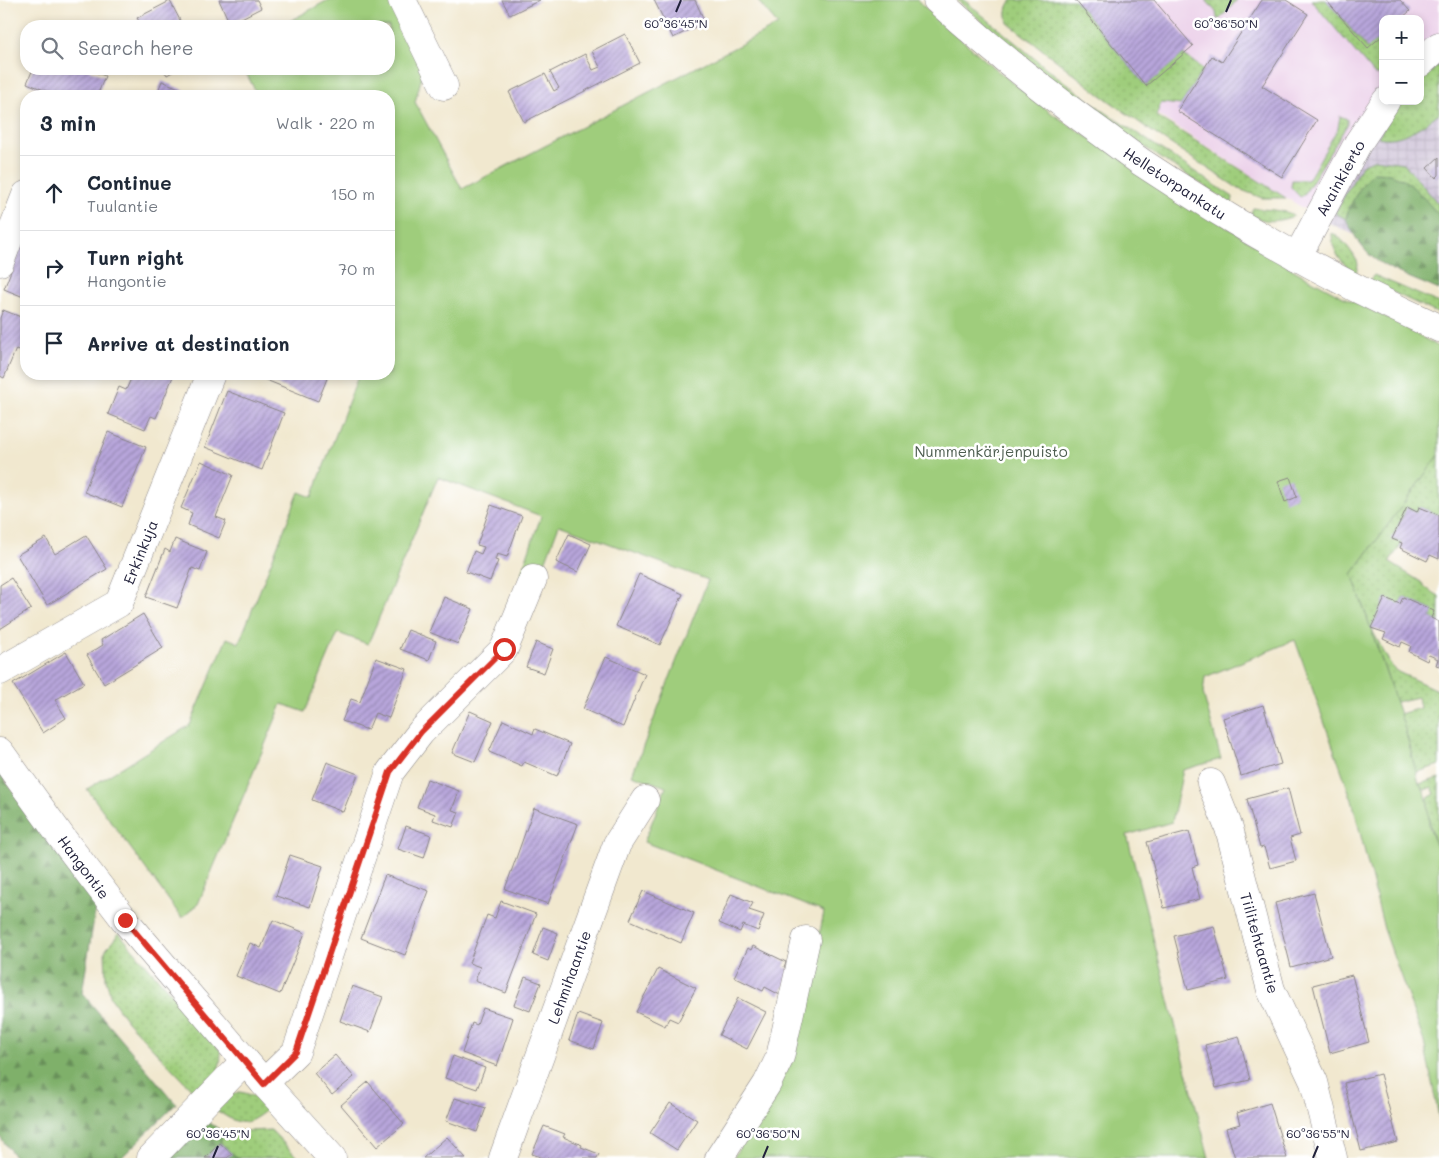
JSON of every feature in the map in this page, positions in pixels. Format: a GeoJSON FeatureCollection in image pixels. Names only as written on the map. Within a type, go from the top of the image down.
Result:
{"type":"FeatureCollection","features":[{"type":"Feature","properties":{"kind":"street"},"geometry":{"type":"LineString","coordinates":[[402,0],[444,86]]}},
{"type":"Feature","properties":{"kind":"street","name":"Helletorpankatu"},"geometry":{"type":"LineString","coordinates":[[936,0],[991,48],[1140,162],[1297,257],[1389,305],[1439,328]]}},
{"type":"Feature","properties":{"kind":"street"},"geometry":{"type":"LineString","coordinates":[[1423,60],[1439,46]]}},
{"type":"Feature","properties":{"kind":"street","name":"Avainkierto"},"geometry":{"type":"LineString","coordinates":[[1297,257],[1358,143],[1383,105]]}},
{"type":"Feature","properties":{"kind":"street"},"geometry":{"type":"LineString","coordinates":[[0,262],[20,210]]}},
{"type":"Feature","properties":{"kind":"street","name":"Erkinkuja"},"geometry":{"type":"LineString","coordinates":[[0,671],[119,603],[209,380]]}},
{"type":"Feature","properties":{"kind":"street"},"geometry":{"type":"LineString","coordinates":[[264,1084],[296,1052],[390,772],[421,732],[504,649],[533,579]]}},
{"type":"Feature","properties":{"kind":"street","name":"Hangontie"},"geometry":{"type":"LineString","coordinates":[[0,752],[62,838],[128,924],[264,1084],[332,1158]]}},
{"type":"Feature","properties":{"kind":"street","name":"Tiilitehtaantie"},"geometry":{"type":"LineString","coordinates":[[1212,783],[1229,828],[1271,990],[1314,1082],[1333,1158]]}},
{"type":"Feature","properties":{"kind":"street","name":"Lehmihaantie"},"geometry":{"type":"LineString","coordinates":[[503,1158],[618,844],[645,800]]}},
{"type":"Feature","properties":{"kind":"street"},"geometry":{"type":"LineString","coordinates":[[719,1158],[768,1084],[780,1057],[806,940]]}},
{"type":"Feature","properties":{"kind":"street"},"geometry":{"type":"LineString","coordinates":[[151,1158],[245,1062]]}},
{"type":"Feature","properties":{"kind":"shaded area"},"geometry":{"type":"Polygon","coordinates":[[[1013,0],[1439,0],[1439,46],[1424,59],[1424,15],[1379,15],[1379,105],[1381,105],[1318,218],[1099,77],[1013,0]]]}},
{"type":"Feature","properties":{"kind":"shaded area"},"geometry":{"type":"Polygon","coordinates":[[[1439,46],[1439,259],[1372,243],[1318,218],[1384,105],[1424,105],[1424,59],[1439,46]]]}},
{"type":"Feature","properties":{"kind":"green space","name":"Nummenkärjenpuisto"},"geometry":{"type":"Polygon","coordinates":[[[328,0],[391,0],[425,65],[415,102],[462,189],[778,25],[757,0],[917,0],[994,68],[1054,115],[1297,272],[1343,297],[1394,321],[1439,347],[1439,455],[1352,574],[1404,726],[1419,784],[1426,795],[1430,829],[1439,851],[1439,1118],[1424,1042],[1384,929],[1352,800],[1295,640],[1205,677],[1203,693],[1221,759],[1183,770],[1172,822],[1127,835],[1209,1158],[733,1158],[794,1058],[824,912],[644,842],[666,787],[632,775],[708,580],[559,525],[538,581],[521,574],[541,516],[438,477],[368,644],[338,633],[305,712],[282,704],[198,904],[182,918],[87,789],[190,725],[227,638],[239,643],[299,492],[312,497],[357,380],[395,380],[395,90],[255,90],[247,75],[395,75],[395,20],[292,20],[328,0]]]}},
{"type":"Feature","properties":{"kind":"green space"},"geometry":{"type":"Polygon","coordinates":[[[957,0],[964,0],[1046,68],[1105,112],[1233,197],[1232,204],[1140,144],[1083,103],[1019,53],[957,0]]]}},
{"type":"Feature","properties":{"kind":"green space"},"geometry":{"type":"Polygon","coordinates":[[[1012,0],[1075,0],[1146,86],[1183,54],[1203,69],[1181,105],[1161,103],[1156,116],[1286,198],[1262,198],[1239,189],[1154,133],[1101,95],[1008,23],[1007,11],[1012,0]]]}},
{"type":"Feature","properties":{"kind":"green space"},"geometry":{"type":"Polygon","coordinates":[[[1206,0],[1237,0],[1220,19],[1217,19],[1216,12],[1206,0]]]}},
{"type":"Feature","properties":{"kind":"green space"},"geometry":{"type":"Polygon","coordinates":[[[1311,0],[1326,0],[1367,48],[1379,38],[1379,75],[1375,75],[1311,0]]]}},
{"type":"Feature","properties":{"kind":"green space"},"geometry":{"type":"Polygon","coordinates":[[[1439,64],[1439,113],[1411,132],[1395,138],[1378,137],[1400,105],[1424,105],[1424,78],[1439,64]]]}},
{"type":"Feature","properties":{"kind":"green space"},"geometry":{"type":"Polygon","coordinates":[[[1340,116],[1347,119],[1347,125],[1304,195],[1300,197],[1291,187],[1292,180],[1308,180],[1338,128],[1340,116]]]}},
{"type":"Feature","properties":{"kind":"green space"},"geometry":{"type":"Polygon","coordinates":[[[1375,159],[1404,163],[1439,205],[1439,215],[1400,177],[1349,206],[1346,219],[1335,213],[1362,165],[1375,159]]]}},
{"type":"Feature","properties":{"kind":"green space"},"geometry":{"type":"Polygon","coordinates":[[[1373,172],[1395,176],[1411,185],[1439,215],[1439,290],[1379,262],[1357,240],[1346,219],[1353,200],[1373,172]]]}},
{"type":"Feature","properties":{"kind":"green space"},"geometry":{"type":"Polygon","coordinates":[[[1253,208],[1281,211],[1294,216],[1282,220],[1266,220],[1250,215],[1253,208]]]}},
{"type":"Feature","properties":{"kind":"green space"},"geometry":{"type":"Polygon","coordinates":[[[1332,233],[1343,241],[1355,257],[1358,264],[1356,273],[1341,261],[1335,251],[1332,233]]]}},
{"type":"Feature","properties":{"kind":"green space"},"geometry":{"type":"Polygon","coordinates":[[[1374,275],[1439,303],[1439,314],[1369,281],[1374,275]]]}},
{"type":"Feature","properties":{"kind":"green space"},"geometry":{"type":"Polygon","coordinates":[[[1439,455],[1439,515],[1420,507],[1417,512],[1407,507],[1392,539],[1402,543],[1389,562],[1439,596],[1439,622],[1431,618],[1434,611],[1403,597],[1400,604],[1371,628],[1391,665],[1398,672],[1439,691],[1437,696],[1439,697],[1439,765],[1415,773],[1412,753],[1400,714],[1420,708],[1418,697],[1396,702],[1352,574],[1439,455]]]}},
{"type":"Feature","properties":{"kind":"green space"},"geometry":{"type":"Polygon","coordinates":[[[0,773],[96,906],[82,993],[176,1104],[121,1158],[16,1158],[0,1137],[0,773]]]}},
{"type":"Feature","properties":{"kind":"green space"},"geometry":{"type":"Polygon","coordinates":[[[1439,778],[1439,851],[1428,812],[1428,798],[1435,794],[1432,787],[1425,790],[1419,784],[1439,778]]]}},
{"type":"Feature","properties":{"kind":"green space"},"geometry":{"type":"Polygon","coordinates":[[[119,933],[220,1050],[221,1057],[218,1069],[212,1080],[198,1096],[127,1021],[111,998],[106,979],[105,951],[119,933]]]}},
{"type":"Feature","properties":{"kind":"green space"},"geometry":{"type":"Polygon","coordinates":[[[239,1092],[252,1095],[269,1108],[247,1122],[241,1122],[229,1118],[213,1108],[229,1096],[239,1092]]]}},
{"type":"Feature","properties":{"kind":"green space"},"geometry":{"type":"Polygon","coordinates":[[[204,1119],[223,1132],[220,1143],[239,1158],[165,1158],[204,1119]]]}},
{"type":"Feature","properties":{"kind":"green space"},"geometry":{"type":"Polygon","coordinates":[[[271,1130],[298,1158],[239,1158],[220,1143],[223,1132],[271,1130]]]}},
{"type":"Feature","properties":{"kind":"building"},"geometry":{"type":"Polygon","coordinates":[[[219,0],[257,0],[261,8],[238,20],[228,20],[219,0]]]}},
{"type":"Feature","properties":{"kind":"building"},"geometry":{"type":"Polygon","coordinates":[[[502,0],[540,0],[510,15],[502,0]]]}},
{"type":"Feature","properties":{"kind":"building"},"geometry":{"type":"Polygon","coordinates":[[[654,0],[695,0],[705,22],[673,38],[654,0]]]}},
{"type":"Feature","properties":{"kind":"building"},"geometry":{"type":"Polygon","coordinates":[[[1075,0],[1154,0],[1193,46],[1146,86],[1075,0]]]}},
{"type":"Feature","properties":{"kind":"building"},"geometry":{"type":"Polygon","coordinates":[[[1262,0],[1286,0],[1308,14],[1262,86],[1317,120],[1282,177],[1177,111],[1212,56],[1222,62],[1262,0]]]}},
{"type":"Feature","properties":{"kind":"building"},"geometry":{"type":"Polygon","coordinates":[[[1326,0],[1400,0],[1410,11],[1406,15],[1379,15],[1379,38],[1368,48],[1326,0]]]}},
{"type":"Feature","properties":{"kind":"building"},"geometry":{"type":"Polygon","coordinates":[[[170,1],[180,20],[138,20],[137,18],[170,1]]]}},
{"type":"Feature","properties":{"kind":"building"},"geometry":{"type":"Polygon","coordinates":[[[625,34],[640,63],[524,122],[509,92],[545,74],[554,91],[559,88],[550,72],[585,54],[593,70],[600,67],[592,51],[625,34]]]}},
{"type":"Feature","properties":{"kind":"building"},"geometry":{"type":"Polygon","coordinates":[[[30,75],[105,76],[99,90],[44,90],[27,83],[30,75]]]}},
{"type":"Feature","properties":{"kind":"building"},"geometry":{"type":"Polygon","coordinates":[[[162,81],[184,90],[158,90],[162,81]]]}},
{"type":"Feature","properties":{"kind":"building"},"geometry":{"type":"Polygon","coordinates":[[[1439,157],[1439,175],[1436,178],[1427,168],[1439,157]]]}},
{"type":"Feature","properties":{"kind":"building"},"geometry":{"type":"Polygon","coordinates":[[[20,248],[20,296],[4,289],[20,248]]]}},
{"type":"Feature","properties":{"kind":"building"},"geometry":{"type":"Polygon","coordinates":[[[3,310],[20,317],[20,351],[16,349],[4,378],[0,376],[0,318],[3,310]]]}},
{"type":"Feature","properties":{"kind":"building"},"geometry":{"type":"Polygon","coordinates":[[[130,380],[172,380],[156,418],[151,416],[145,429],[108,414],[119,387],[126,390],[130,380]]]}},
{"type":"Feature","properties":{"kind":"building"},"geometry":{"type":"Polygon","coordinates":[[[266,380],[326,380],[318,401],[266,380]]]}},
{"type":"Feature","properties":{"kind":"building"},"geometry":{"type":"Polygon","coordinates":[[[227,391],[284,413],[262,470],[205,447],[227,391]]]}},
{"type":"Feature","properties":{"kind":"building"},"geometry":{"type":"Polygon","coordinates":[[[108,432],[146,447],[122,507],[84,492],[108,432]]]}},
{"type":"Feature","properties":{"kind":"building"},"geometry":{"type":"Polygon","coordinates":[[[201,461],[233,475],[216,517],[226,521],[219,538],[188,525],[192,513],[181,508],[201,461]]]}},
{"type":"Feature","properties":{"kind":"building"},"geometry":{"type":"Polygon","coordinates":[[[1290,477],[1297,497],[1285,502],[1278,481],[1290,477]]]}},
{"type":"Feature","properties":{"kind":"building"},"geometry":{"type":"Polygon","coordinates":[[[491,505],[522,516],[507,557],[497,554],[495,560],[498,561],[490,581],[466,572],[474,551],[481,554],[484,547],[477,545],[491,505]]]}},
{"type":"Feature","properties":{"kind":"building"},"geometry":{"type":"Polygon","coordinates":[[[1407,507],[1417,512],[1419,507],[1439,515],[1439,559],[1430,555],[1427,561],[1400,548],[1402,543],[1392,539],[1407,507]]]}},
{"type":"Feature","properties":{"kind":"building"},"geometry":{"type":"Polygon","coordinates":[[[569,534],[591,544],[578,572],[556,562],[569,534]]]}},
{"type":"Feature","properties":{"kind":"building"},"geometry":{"type":"Polygon","coordinates":[[[86,535],[107,569],[47,605],[17,555],[46,538],[55,554],[86,535]]]}},
{"type":"Feature","properties":{"kind":"building"},"geometry":{"type":"Polygon","coordinates":[[[175,539],[207,552],[200,571],[192,568],[177,608],[146,597],[165,549],[170,552],[175,539]]]}},
{"type":"Feature","properties":{"kind":"building"},"geometry":{"type":"Polygon","coordinates":[[[639,574],[683,594],[660,645],[616,626],[639,574]]]}},
{"type":"Feature","properties":{"kind":"building"},"geometry":{"type":"Polygon","coordinates":[[[11,578],[31,609],[0,629],[0,585],[11,578]]]}},
{"type":"Feature","properties":{"kind":"building"},"geometry":{"type":"Polygon","coordinates":[[[444,597],[473,609],[458,644],[429,632],[444,597]]]}},
{"type":"Feature","properties":{"kind":"building"},"geometry":{"type":"Polygon","coordinates":[[[1403,597],[1434,611],[1431,618],[1439,622],[1439,666],[1436,665],[1438,659],[1429,655],[1427,661],[1409,652],[1411,646],[1402,642],[1400,647],[1383,639],[1386,633],[1371,628],[1385,598],[1400,604],[1403,597]]]}},
{"type":"Feature","properties":{"kind":"building"},"geometry":{"type":"Polygon","coordinates":[[[143,614],[163,648],[104,684],[87,655],[103,645],[101,640],[143,614]]]}},
{"type":"Feature","properties":{"kind":"building"},"geometry":{"type":"Polygon","coordinates":[[[408,630],[436,641],[429,660],[400,649],[408,630]]]}},
{"type":"Feature","properties":{"kind":"building"},"geometry":{"type":"Polygon","coordinates":[[[536,642],[553,649],[544,673],[526,667],[536,642]]]}},
{"type":"Feature","properties":{"kind":"building"},"geometry":{"type":"Polygon","coordinates":[[[66,652],[84,683],[55,700],[66,718],[43,733],[13,684],[66,652]]]}},
{"type":"Feature","properties":{"kind":"building"},"geometry":{"type":"Polygon","coordinates":[[[606,657],[645,674],[623,727],[583,709],[606,657]]]}},
{"type":"Feature","properties":{"kind":"building"},"geometry":{"type":"Polygon","coordinates":[[[376,658],[407,669],[389,718],[375,713],[368,730],[342,721],[351,699],[360,702],[376,658]]]}},
{"type":"Feature","properties":{"kind":"building"},"geometry":{"type":"Polygon","coordinates":[[[1263,705],[1281,764],[1241,776],[1223,718],[1263,705]]]}},
{"type":"Feature","properties":{"kind":"building"},"geometry":{"type":"Polygon","coordinates":[[[470,711],[493,721],[475,762],[452,753],[470,711]]]}},
{"type":"Feature","properties":{"kind":"building"},"geometry":{"type":"Polygon","coordinates":[[[503,720],[533,734],[535,729],[570,744],[557,776],[524,762],[522,766],[489,752],[503,720]]]}},
{"type":"Feature","properties":{"kind":"building"},"geometry":{"type":"Polygon","coordinates":[[[327,762],[358,774],[343,812],[312,800],[327,762]]]}},
{"type":"Feature","properties":{"kind":"building"},"geometry":{"type":"Polygon","coordinates":[[[427,779],[459,791],[452,810],[459,812],[453,827],[433,820],[435,814],[417,807],[427,779]]]}},
{"type":"Feature","properties":{"kind":"building"},"geometry":{"type":"Polygon","coordinates":[[[1288,788],[1300,835],[1290,838],[1296,861],[1270,868],[1264,847],[1260,848],[1247,799],[1288,788]]]}},
{"type":"Feature","properties":{"kind":"building"},"geometry":{"type":"Polygon","coordinates":[[[534,808],[578,824],[548,904],[505,889],[534,808]]]}},
{"type":"Feature","properties":{"kind":"building"},"geometry":{"type":"Polygon","coordinates":[[[406,826],[431,835],[424,858],[398,849],[406,826]]]}},
{"type":"Feature","properties":{"kind":"building"},"geometry":{"type":"Polygon","coordinates":[[[1189,831],[1198,865],[1192,867],[1200,899],[1164,908],[1147,842],[1189,831]]]}},
{"type":"Feature","properties":{"kind":"building"},"geometry":{"type":"Polygon","coordinates":[[[290,855],[323,866],[310,907],[276,896],[290,855]]]}},
{"type":"Feature","properties":{"kind":"building"},"geometry":{"type":"Polygon","coordinates":[[[385,875],[429,891],[405,955],[361,938],[385,875]]]}},
{"type":"Feature","properties":{"kind":"building"},"geometry":{"type":"Polygon","coordinates":[[[643,891],[694,913],[681,943],[630,920],[643,891]]]}},
{"type":"Feature","properties":{"kind":"building"},"geometry":{"type":"Polygon","coordinates":[[[1314,893],[1331,956],[1291,967],[1275,903],[1314,893]]]}},
{"type":"Feature","properties":{"kind":"building"},"geometry":{"type":"Polygon","coordinates":[[[731,894],[753,903],[749,910],[764,915],[758,931],[743,925],[740,932],[719,923],[731,894]]]}},
{"type":"Feature","properties":{"kind":"building"},"geometry":{"type":"Polygon","coordinates":[[[501,901],[536,914],[506,993],[475,981],[480,967],[469,963],[487,915],[495,918],[501,901]]]}},
{"type":"Feature","properties":{"kind":"building"},"geometry":{"type":"Polygon","coordinates":[[[273,920],[305,933],[280,994],[236,976],[250,943],[261,948],[273,920]]]}},
{"type":"Feature","properties":{"kind":"building"},"geometry":{"type":"Polygon","coordinates":[[[1214,926],[1228,980],[1188,990],[1174,936],[1214,926]]]}},
{"type":"Feature","properties":{"kind":"building"},"geometry":{"type":"Polygon","coordinates":[[[543,927],[558,933],[548,961],[533,955],[543,927]]]}},
{"type":"Feature","properties":{"kind":"building"},"geometry":{"type":"Polygon","coordinates":[[[753,946],[786,962],[784,967],[792,970],[780,995],[765,987],[763,991],[734,977],[748,948],[751,950],[753,946]]]}},
{"type":"Feature","properties":{"kind":"building"},"geometry":{"type":"Polygon","coordinates":[[[658,969],[696,988],[678,1022],[669,1018],[665,1026],[636,1012],[658,969]]]}},
{"type":"Feature","properties":{"kind":"building"},"geometry":{"type":"Polygon","coordinates":[[[1352,975],[1369,1042],[1330,1053],[1313,985],[1352,975]]]}},
{"type":"Feature","properties":{"kind":"building"},"geometry":{"type":"Polygon","coordinates":[[[525,977],[541,983],[530,1011],[514,1005],[525,977]]]}},
{"type":"Feature","properties":{"kind":"building"},"geometry":{"type":"Polygon","coordinates":[[[352,986],[383,997],[370,1032],[340,1021],[352,986]]]}},
{"type":"Feature","properties":{"kind":"building"},"geometry":{"type":"Polygon","coordinates":[[[738,998],[766,1012],[747,1049],[719,1035],[738,998]]]}},
{"type":"Feature","properties":{"kind":"building"},"geometry":{"type":"Polygon","coordinates":[[[483,1008],[513,1018],[497,1066],[462,1053],[472,1023],[477,1025],[483,1008]]]}},
{"type":"Feature","properties":{"kind":"building"},"geometry":{"type":"Polygon","coordinates":[[[578,1014],[603,1023],[594,1049],[569,1040],[578,1014]]]}},
{"type":"Feature","properties":{"kind":"building"},"geometry":{"type":"Polygon","coordinates":[[[1239,1036],[1250,1080],[1216,1088],[1205,1045],[1239,1036]]]}},
{"type":"Feature","properties":{"kind":"building"},"geometry":{"type":"Polygon","coordinates":[[[335,1055],[354,1077],[332,1095],[314,1073],[335,1055]]]}},
{"type":"Feature","properties":{"kind":"building"},"geometry":{"type":"Polygon","coordinates":[[[453,1056],[485,1068],[477,1089],[445,1078],[453,1056]]]}},
{"type":"Feature","properties":{"kind":"building"},"geometry":{"type":"Polygon","coordinates":[[[1380,1074],[1398,1142],[1361,1151],[1344,1083],[1380,1074]]]}},
{"type":"Feature","properties":{"kind":"building"},"geometry":{"type":"Polygon","coordinates":[[[368,1082],[404,1124],[377,1147],[341,1105],[368,1082]]]}},
{"type":"Feature","properties":{"kind":"building"},"geometry":{"type":"Polygon","coordinates":[[[455,1098],[486,1108],[477,1132],[446,1121],[455,1098]]]}},
{"type":"Feature","properties":{"kind":"building"},"geometry":{"type":"Polygon","coordinates":[[[670,1103],[697,1120],[677,1150],[650,1133],[670,1103]]]}},
{"type":"Feature","properties":{"kind":"building"},"geometry":{"type":"Polygon","coordinates":[[[1270,1103],[1287,1158],[1235,1158],[1226,1128],[1240,1124],[1237,1113],[1270,1103]]]}},
{"type":"Feature","properties":{"kind":"building"},"geometry":{"type":"Polygon","coordinates":[[[544,1126],[565,1134],[563,1137],[599,1154],[597,1158],[544,1158],[532,1154],[544,1126]]]}},
{"type":"Feature","properties":{"kind":"building"},"geometry":{"type":"Polygon","coordinates":[[[447,1137],[466,1158],[423,1158],[447,1137]]]}},
{"type":"Feature","properties":{"kind":"building"},"geometry":{"type":"Polygon","coordinates":[[[220,1143],[232,1154],[227,1158],[205,1158],[220,1143]]]}},
{"type":"Feature","properties":{"kind":"route"},"geometry":{"type":"LineString","coordinates":[[125,920],[264,1084],[296,1052],[390,772],[421,732],[504,649]]}}]}
